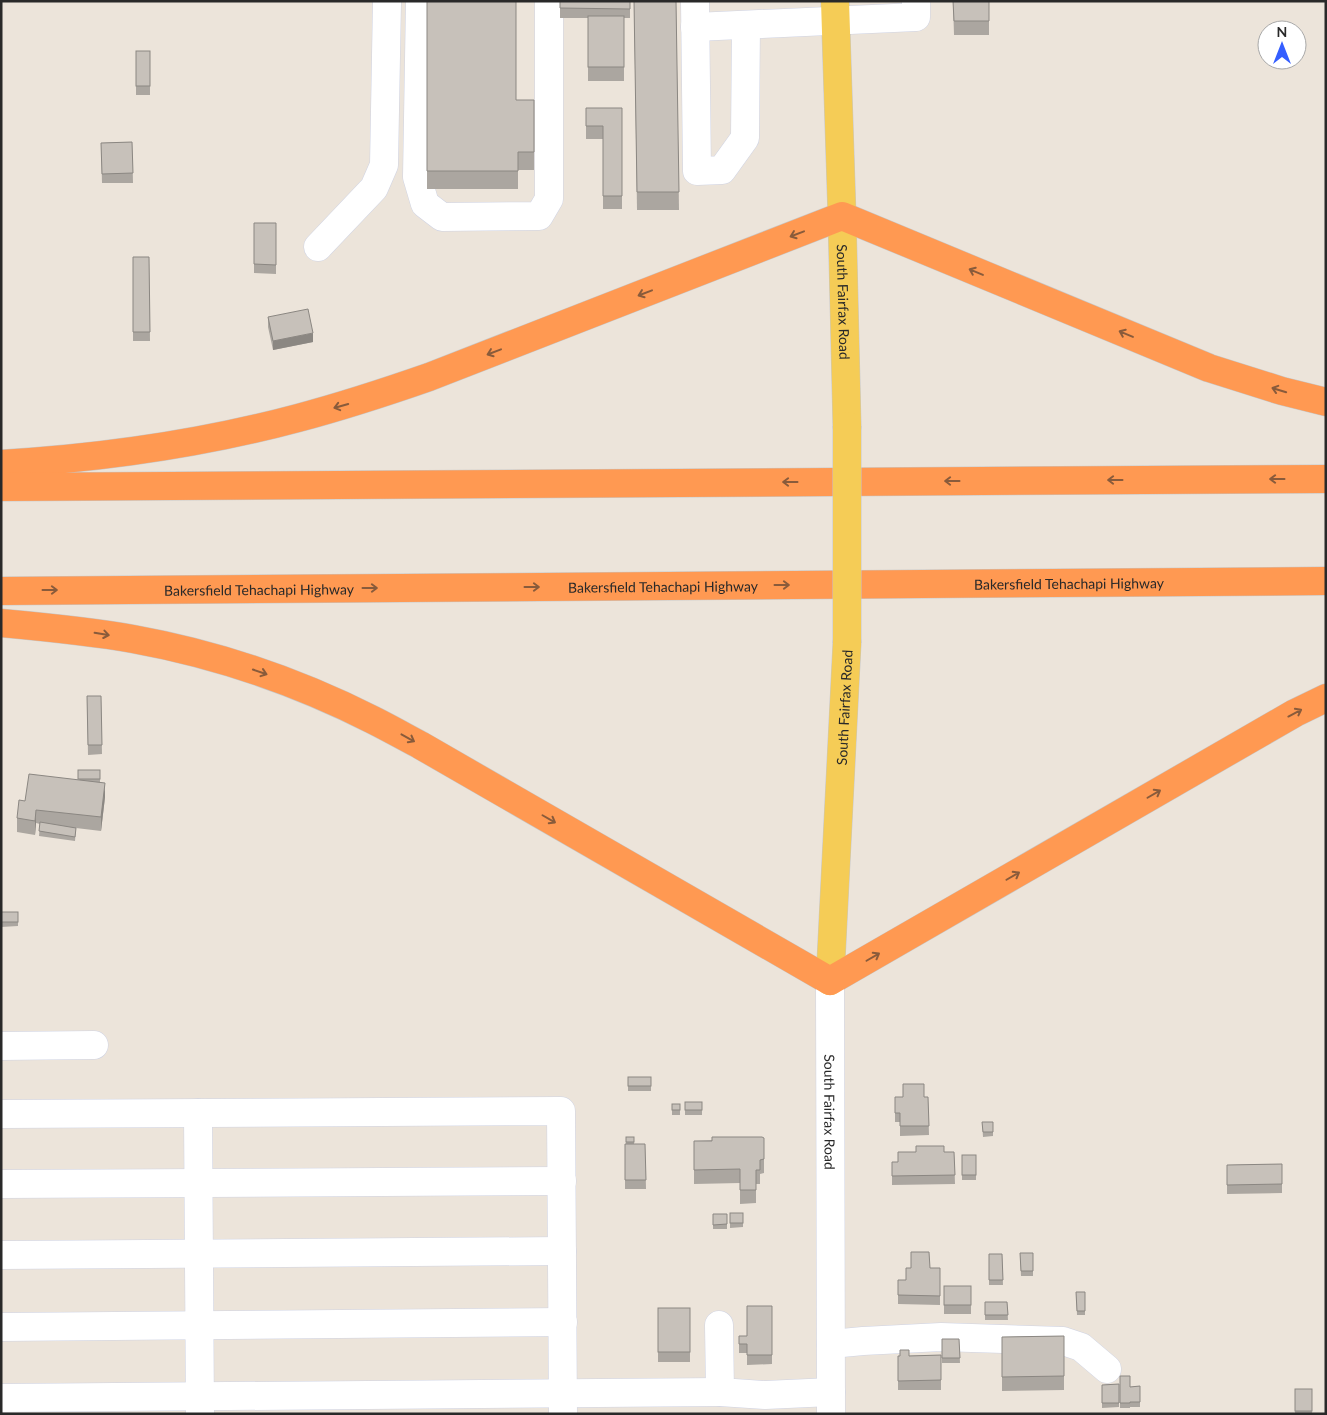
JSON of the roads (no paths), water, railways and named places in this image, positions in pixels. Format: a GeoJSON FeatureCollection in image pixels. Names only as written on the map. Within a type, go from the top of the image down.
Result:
{"type":"FeatureCollection","features":[{"type":"Feature","properties":{"kind":"highway"},"geometry":{"type":"LineString","coordinates":[[1,464],[48,461],[149,449],[252,429],[362,400],[429,377],[842,216],[1210,368],[1282,391],[1326,402]]}},
{"type":"Feature","properties":{"kind":"highway"},"geometry":{"type":"LineString","coordinates":[[1,487],[1326,479]]}},
{"type":"Feature","properties":{"kind":"highway","name":"Bakersfield Tehachapi Highway"},"geometry":{"type":"LineString","coordinates":[[1,591],[1326,581]]}},
{"type":"Feature","properties":{"kind":"highway"},"geometry":{"type":"LineString","coordinates":[[1,623],[134,639],[196,653],[256,671],[316,694],[373,720],[420,745],[830,981],[1286,718],[1326,698]]}},
{"type":"Feature","properties":{"kind":"main road","name":"South Fairfax Road"},"geometry":{"type":"LineString","coordinates":[[830,981],[847,643],[847,426],[836,11]]}},
{"type":"Feature","properties":{"kind":"street"},"geometry":{"type":"LineString","coordinates":[[318,247],[374,188],[384,165],[387,1]]}},
{"type":"Feature","properties":{"kind":"street"},"geometry":{"type":"LineString","coordinates":[[420,1],[417,177],[425,204],[442,217],[539,216],[549,199],[550,1]]}},
{"type":"Feature","properties":{"kind":"street"},"geometry":{"type":"LineString","coordinates":[[746,25],[745,138],[722,170],[697,171],[695,14],[746,25],[836,11],[916,17],[916,1]]}},
{"type":"Feature","properties":{"kind":"street","name":"South Fairfax Road"},"geometry":{"type":"LineString","coordinates":[[830,981],[831,1403]]}},
{"type":"Feature","properties":{"kind":"street"},"geometry":{"type":"LineString","coordinates":[[1,1046],[94,1045]]}},
{"type":"Feature","properties":{"kind":"street"},"geometry":{"type":"LineString","coordinates":[[1,1114],[561,1111],[563,1403]]}},
{"type":"Feature","properties":{"kind":"street"},"geometry":{"type":"LineString","coordinates":[[198,1113],[199,1405]]}},
{"type":"Feature","properties":{"kind":"street"},"geometry":{"type":"LineString","coordinates":[[1,1184],[562,1180]]}},
{"type":"Feature","properties":{"kind":"street"},"geometry":{"type":"LineString","coordinates":[[1,1256],[562,1251]]}},
{"type":"Feature","properties":{"kind":"street"},"geometry":{"type":"LineString","coordinates":[[1,1327],[563,1322]]}},
{"type":"Feature","properties":{"kind":"street"},"geometry":{"type":"LineString","coordinates":[[719,1325],[720,1392]]}},
{"type":"Feature","properties":{"kind":"street"},"geometry":{"type":"LineString","coordinates":[[831,1344],[941,1338],[1063,1341],[1081,1347],[1107,1369]]}},
{"type":"Feature","properties":{"kind":"street"},"geometry":{"type":"LineString","coordinates":[[1,1398],[199,1405],[563,1403],[720,1392],[766,1395],[831,1403]]}}]}
